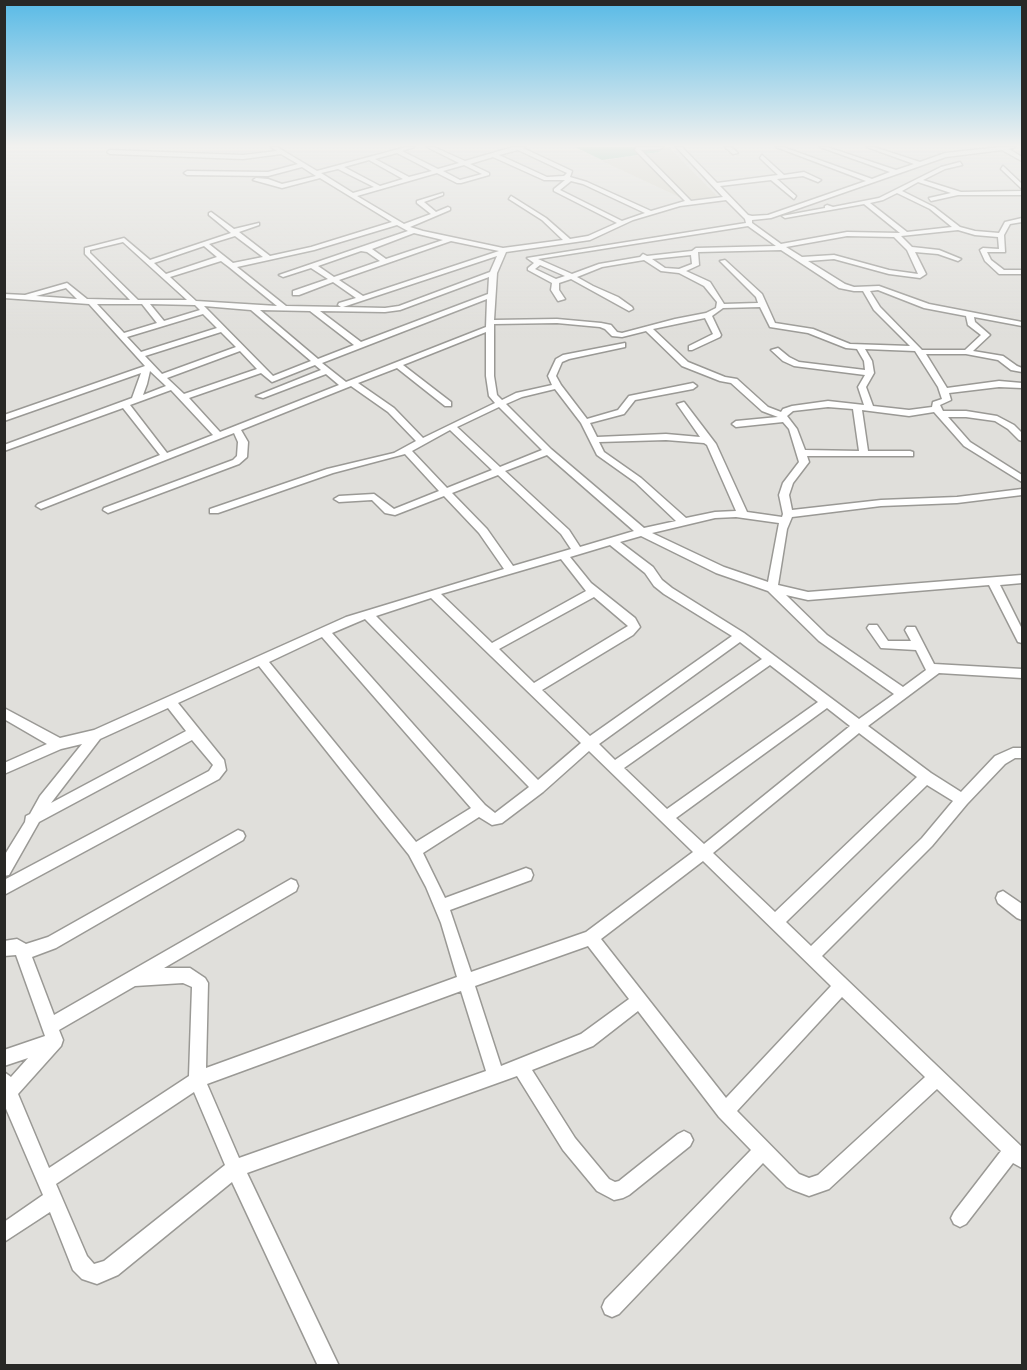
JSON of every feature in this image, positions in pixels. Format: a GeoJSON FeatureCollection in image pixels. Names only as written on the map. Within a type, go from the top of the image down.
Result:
{"type":"FeatureCollection","features":[{"type":"Feature","properties":{"kind":"street"},"geometry":{"type":"LineString","coordinates":[[378,211],[413,231],[502,252]]}},
{"type":"Feature","properties":{"kind":"street"},"geometry":{"type":"LineString","coordinates":[[431,211],[435,214]]}},
{"type":"Feature","properties":{"kind":"street"},"geometry":{"type":"LineString","coordinates":[[231,266],[312,249],[442,211]]}},
{"type":"Feature","properties":{"kind":"street"},"geometry":{"type":"LineString","coordinates":[[531,211],[568,241]]}},
{"type":"Feature","properties":{"kind":"street"},"geometry":{"type":"LineString","coordinates":[[597,211],[621,223]]}},
{"type":"Feature","properties":{"kind":"street"},"geometry":{"type":"LineString","coordinates":[[646,211],[651,213]]}},
{"type":"Feature","properties":{"kind":"street"},"geometry":{"type":"LineString","coordinates":[[334,308],[502,252],[596,236],[621,223],[658,211]]}},
{"type":"Feature","properties":{"kind":"street"},"geometry":{"type":"LineString","coordinates":[[740,211],[780,247],[842,286],[885,290],[927,306],[970,316],[1023,324]]}},
{"type":"Feature","properties":{"kind":"street"},"geometry":{"type":"LineString","coordinates":[[769,217],[786,211]]}},
{"type":"Feature","properties":{"kind":"street"},"geometry":{"type":"LineString","coordinates":[[530,258],[817,211]]}},
{"type":"Feature","properties":{"kind":"street"},"geometry":{"type":"LineString","coordinates":[[876,211],[905,233]]}},
{"type":"Feature","properties":{"kind":"street"},"geometry":{"type":"LineString","coordinates":[[936,211],[958,228]]}},
{"type":"Feature","properties":{"kind":"street"},"geometry":{"type":"LineString","coordinates":[[211,214],[267,257]]}},
{"type":"Feature","properties":{"kind":"street"},"geometry":{"type":"LineString","coordinates":[[1023,220],[1009,221],[1001,235],[1003,251],[984,249],[986,259],[1002,273],[1023,272]]}},
{"type":"Feature","properties":{"kind":"street"},"geometry":{"type":"LineString","coordinates":[[150,262],[206,245],[257,224]]}},
{"type":"Feature","properties":{"kind":"street"},"geometry":{"type":"LineString","coordinates":[[538,262],[530,269],[556,282],[601,265],[694,253],[696,250],[780,247],[848,234],[896,235],[958,228],[1001,235]]}},
{"type":"Feature","properties":{"kind":"street"},"geometry":{"type":"LineString","coordinates":[[1005,228],[1023,228]]}},
{"type":"Feature","properties":{"kind":"street"},"geometry":{"type":"LineString","coordinates":[[283,275],[413,231]]}},
{"type":"Feature","properties":{"kind":"street"},"geometry":{"type":"LineString","coordinates":[[801,259],[834,257],[889,272],[920,276],[922,274],[910,249],[896,235]]}},
{"type":"Feature","properties":{"kind":"street"},"geometry":{"type":"LineString","coordinates":[[162,324],[86,250],[122,239],[196,303],[272,379],[490,295]]}},
{"type":"Feature","properties":{"kind":"street"},"geometry":{"type":"LineString","coordinates":[[296,293],[452,239]]}},
{"type":"Feature","properties":{"kind":"street"},"geometry":{"type":"LineString","coordinates":[[630,242],[644,258],[663,270],[680,271],[696,265],[694,253]]}},
{"type":"Feature","properties":{"kind":"street"},"geometry":{"type":"LineString","coordinates":[[206,245],[285,309]]}},
{"type":"Feature","properties":{"kind":"street"},"geometry":{"type":"LineString","coordinates":[[517,248],[530,258],[571,276],[629,309]]}},
{"type":"Feature","properties":{"kind":"street"},"geometry":{"type":"LineString","coordinates":[[365,249],[384,262]]}},
{"type":"Feature","properties":{"kind":"street"},"geometry":{"type":"LineString","coordinates":[[910,249],[939,252],[958,259]]}},
{"type":"Feature","properties":{"kind":"street"},"geometry":{"type":"LineString","coordinates":[[502,252],[493,273],[490,295],[491,391],[499,404],[548,451],[642,532],[720,570],[791,594],[821,596],[1023,579]]}},
{"type":"Feature","properties":{"kind":"street"},"geometry":{"type":"LineString","coordinates":[[166,276],[222,258]]}},
{"type":"Feature","properties":{"kind":"street"},"geometry":{"type":"LineString","coordinates":[[723,261],[755,291],[773,325],[810,331],[841,344],[967,352],[980,357],[1000,358],[1014,369],[1023,370]]}},
{"type":"Feature","properties":{"kind":"street"},"geometry":{"type":"LineString","coordinates":[[312,265],[361,298]]}},
{"type":"Feature","properties":{"kind":"street"},"geometry":{"type":"LineString","coordinates":[[680,271],[712,288],[721,306]]}},
{"type":"Feature","properties":{"kind":"street"},"geometry":{"type":"LineString","coordinates":[[4,296],[88,302],[196,303],[253,308],[385,310],[400,308],[493,273]]}},
{"type":"Feature","properties":{"kind":"street"},"geometry":{"type":"LineString","coordinates":[[556,282],[555,290],[561,299]]}},
{"type":"Feature","properties":{"kind":"street"},"geometry":{"type":"LineString","coordinates":[[24,297],[67,285],[123,336],[141,356],[148,368],[183,397],[218,435]]}},
{"type":"Feature","properties":{"kind":"street"},"geometry":{"type":"LineString","coordinates":[[865,289],[877,308],[918,350],[944,391],[947,400],[936,404],[939,412],[967,444],[1023,479]]}},
{"type":"Feature","properties":{"kind":"street"},"geometry":{"type":"LineString","coordinates":[[41,506],[490,325],[556,321],[601,325],[608,327],[615,334],[622,335],[708,315],[721,306],[764,305]]}},
{"type":"Feature","properties":{"kind":"street"},"geometry":{"type":"LineString","coordinates":[[253,308],[327,371],[391,410],[422,442]]}},
{"type":"Feature","properties":{"kind":"street"},"geometry":{"type":"LineString","coordinates":[[311,308],[360,345]]}},
{"type":"Feature","properties":{"kind":"street"},"geometry":{"type":"LineString","coordinates":[[123,336],[204,311]]}},
{"type":"Feature","properties":{"kind":"street"},"geometry":{"type":"LineString","coordinates":[[692,348],[717,335],[708,315]]}},
{"type":"Feature","properties":{"kind":"street"},"geometry":{"type":"LineString","coordinates":[[967,352],[986,334],[971,323],[970,316]]}},
{"type":"Feature","properties":{"kind":"street"},"geometry":{"type":"LineString","coordinates":[[141,356],[222,329]]}},
{"type":"Feature","properties":{"kind":"street"},"geometry":{"type":"LineString","coordinates":[[648,329],[685,364],[734,381],[765,409],[785,417],[793,429],[804,462],[788,483],[784,495],[786,518],[772,588]]}},
{"type":"Feature","properties":{"kind":"street"},"geometry":{"type":"LineString","coordinates":[[622,345],[562,359],[552,376],[585,422],[592,440],[606,459],[638,480],[684,522]]}},
{"type":"Feature","properties":{"kind":"street"},"geometry":{"type":"LineString","coordinates":[[859,346],[868,361],[870,373],[862,387],[869,407]]}},
{"type":"Feature","properties":{"kind":"street"},"geometry":{"type":"LineString","coordinates":[[161,377],[241,348]]}},
{"type":"Feature","properties":{"kind":"street"},"geometry":{"type":"LineString","coordinates":[[775,350],[797,364],[870,373]]}},
{"type":"Feature","properties":{"kind":"street"},"geometry":{"type":"LineString","coordinates":[[398,364],[448,404]]}},
{"type":"Feature","properties":{"kind":"street"},"geometry":{"type":"LineString","coordinates":[[136,400],[144,384],[148,368]]}},
{"type":"Feature","properties":{"kind":"street"},"geometry":{"type":"LineString","coordinates":[[4,418],[148,368]]}},
{"type":"Feature","properties":{"kind":"street"},"geometry":{"type":"LineString","coordinates":[[183,397],[262,370]]}},
{"type":"Feature","properties":{"kind":"street"},"geometry":{"type":"LineString","coordinates":[[260,396],[327,371]]}},
{"type":"Feature","properties":{"kind":"street"},"geometry":{"type":"LineString","coordinates":[[944,391],[999,384],[1023,384]]}},
{"type":"Feature","properties":{"kind":"street"},"geometry":{"type":"LineString","coordinates":[[214,511],[330,471],[407,451],[452,426],[519,395],[557,386]]}},
{"type":"Feature","properties":{"kind":"street"},"geometry":{"type":"LineString","coordinates":[[585,422],[621,412],[632,398],[693,386]]}},
{"type":"Feature","properties":{"kind":"street"},"geometry":{"type":"LineString","coordinates":[[4,448],[172,387]]}},
{"type":"Feature","properties":{"kind":"street"},"geometry":{"type":"LineString","coordinates":[[124,404],[166,457]]}},
{"type":"Feature","properties":{"kind":"street"},"geometry":{"type":"LineString","coordinates":[[681,404],[711,444],[743,515]]}},
{"type":"Feature","properties":{"kind":"street"},"geometry":{"type":"LineString","coordinates":[[785,417],[786,411],[792,409],[828,404],[909,413],[966,414],[997,419],[1011,427],[1023,438]]}},
{"type":"Feature","properties":{"kind":"street"},"geometry":{"type":"LineString","coordinates":[[857,407],[864,452]]}},
{"type":"Feature","properties":{"kind":"street"},"geometry":{"type":"LineString","coordinates":[[736,424],[785,417]]}},
{"type":"Feature","properties":{"kind":"street"},"geometry":{"type":"LineString","coordinates":[[452,426],[565,532],[578,552]]}},
{"type":"Feature","properties":{"kind":"street"},"geometry":{"type":"LineString","coordinates":[[108,510],[236,462],[242,457],[243,442],[236,428]]}},
{"type":"Feature","properties":{"kind":"street"},"geometry":{"type":"LineString","coordinates":[[592,440],[666,437],[707,440]]}},
{"type":"Feature","properties":{"kind":"street"},"geometry":{"type":"LineString","coordinates":[[407,451],[483,531],[510,570]]}},
{"type":"Feature","properties":{"kind":"street"},"geometry":{"type":"LineString","coordinates":[[339,499],[375,497],[392,513],[548,451]]}},
{"type":"Feature","properties":{"kind":"street"},"geometry":{"type":"LineString","coordinates":[[802,453],[910,454]]}},
{"type":"Feature","properties":{"kind":"street"},"geometry":{"type":"LineString","coordinates":[[4,769],[59,744],[96,735],[324,632],[368,615],[433,593],[642,532],[715,515],[786,518],[881,503],[957,500],[1023,492]]}},
{"type":"Feature","properties":{"kind":"street"},"geometry":{"type":"LineString","coordinates":[[612,541],[649,570],[658,583],[668,591],[771,658],[926,777],[962,800]]}},
{"type":"Feature","properties":{"kind":"street"},"geometry":{"type":"LineString","coordinates":[[532,690],[629,633],[634,627],[632,621],[594,591],[564,556]]}},
{"type":"Feature","properties":{"kind":"street"},"geometry":{"type":"LineString","coordinates":[[993,582],[1023,639]]}},
{"type":"Feature","properties":{"kind":"street"},"geometry":{"type":"LineString","coordinates":[[772,588],[829,642],[902,693]]}},
{"type":"Feature","properties":{"kind":"street"},"geometry":{"type":"LineString","coordinates":[[490,649],[594,591]]}},
{"type":"Feature","properties":{"kind":"street"},"geometry":{"type":"LineString","coordinates":[[433,593],[1018,1154],[960,1218]]}},
{"type":"Feature","properties":{"kind":"street"},"geometry":{"type":"LineString","coordinates":[[368,615],[538,788]]}},
{"type":"Feature","properties":{"kind":"street"},"geometry":{"type":"LineString","coordinates":[[873,628],[885,645],[919,646]]}},
{"type":"Feature","properties":{"kind":"street"},"geometry":{"type":"LineString","coordinates":[[911,630],[932,671]]}},
{"type":"Feature","properties":{"kind":"street"},"geometry":{"type":"LineString","coordinates":[[324,632],[480,809],[492,819],[497,819],[538,788],[589,744],[740,636]]}},
{"type":"Feature","properties":{"kind":"street"},"geometry":{"type":"LineString","coordinates":[[615,767],[771,658]]}},
{"type":"Feature","properties":{"kind":"street"},"geometry":{"type":"LineString","coordinates":[[261,660],[414,851],[441,906],[496,1076]]}},
{"type":"Feature","properties":{"kind":"street"},"geometry":{"type":"LineString","coordinates":[[45,1181],[197,1080],[591,938],[703,853],[860,725],[937,668],[947,666],[1023,673]]}},
{"type":"Feature","properties":{"kind":"street"},"geometry":{"type":"LineString","coordinates":[[4,888],[214,776],[219,770],[219,764],[170,701]]}},
{"type":"Feature","properties":{"kind":"street"},"geometry":{"type":"LineString","coordinates":[[667,817],[828,701]]}},
{"type":"Feature","properties":{"kind":"street"},"geometry":{"type":"LineString","coordinates":[[4,712],[59,744]]}},
{"type":"Feature","properties":{"kind":"street"},"geometry":{"type":"LineString","coordinates":[[32,820],[194,733]]}},
{"type":"Feature","properties":{"kind":"street"},"geometry":{"type":"LineString","coordinates":[[4,870],[32,820],[96,735]]}},
{"type":"Feature","properties":{"kind":"street"},"geometry":{"type":"LineString","coordinates":[[812,955],[927,842],[1000,760],[1013,753],[1023,753]]}},
{"type":"Feature","properties":{"kind":"street"},"geometry":{"type":"LineString","coordinates":[[775,922],[926,777]]}},
{"type":"Feature","properties":{"kind":"street"},"geometry":{"type":"LineString","coordinates":[[414,851],[480,809]]}},
{"type":"Feature","properties":{"kind":"street"},"geometry":{"type":"LineString","coordinates":[[23,952],[51,943],[238,836]]}},
{"type":"Feature","properties":{"kind":"street"},"geometry":{"type":"LineString","coordinates":[[441,906],[526,875]]}},
{"type":"Feature","properties":{"kind":"street"},"geometry":{"type":"LineString","coordinates":[[4,1058],[53,1033],[132,978],[291,886]]}},
{"type":"Feature","properties":{"kind":"street"},"geometry":{"type":"LineString","coordinates":[[1003,898],[1023,913]]}},
{"type":"Feature","properties":{"kind":"street"},"geometry":{"type":"LineString","coordinates":[[591,938],[725,1111],[793,1181],[809,1187],[823,1183],[937,1077]]}},
{"type":"Feature","properties":{"kind":"street"},"geometry":{"type":"LineString","coordinates":[[4,950],[17,946],[23,952],[53,1033]]}},
{"type":"Feature","properties":{"kind":"street"},"geometry":{"type":"LineString","coordinates":[[132,978],[183,975],[190,976],[200,983],[197,1080],[235,1168],[329,1365]]}},
{"type":"Feature","properties":{"kind":"street"},"geometry":{"type":"LineString","coordinates":[[725,1111],[842,986]]}},
{"type":"Feature","properties":{"kind":"street"},"geometry":{"type":"LineString","coordinates":[[53,1033],[6,1090],[27,1131],[45,1181],[80,1263],[89,1272],[97,1274],[111,1268],[235,1168],[496,1076],[587,1040],[639,1001]]}},
{"type":"Feature","properties":{"kind":"street"},"geometry":{"type":"LineString","coordinates":[[520,1066],[569,1144],[603,1185],[614,1191],[623,1189],[684,1140]]}},
{"type":"Feature","properties":{"kind":"street"},"geometry":{"type":"LineString","coordinates":[[612,1307],[763,1150]]}},
{"type":"Feature","properties":{"kind":"street"},"geometry":{"type":"LineString","coordinates":[[4,1233],[53,1199]]}}]}
